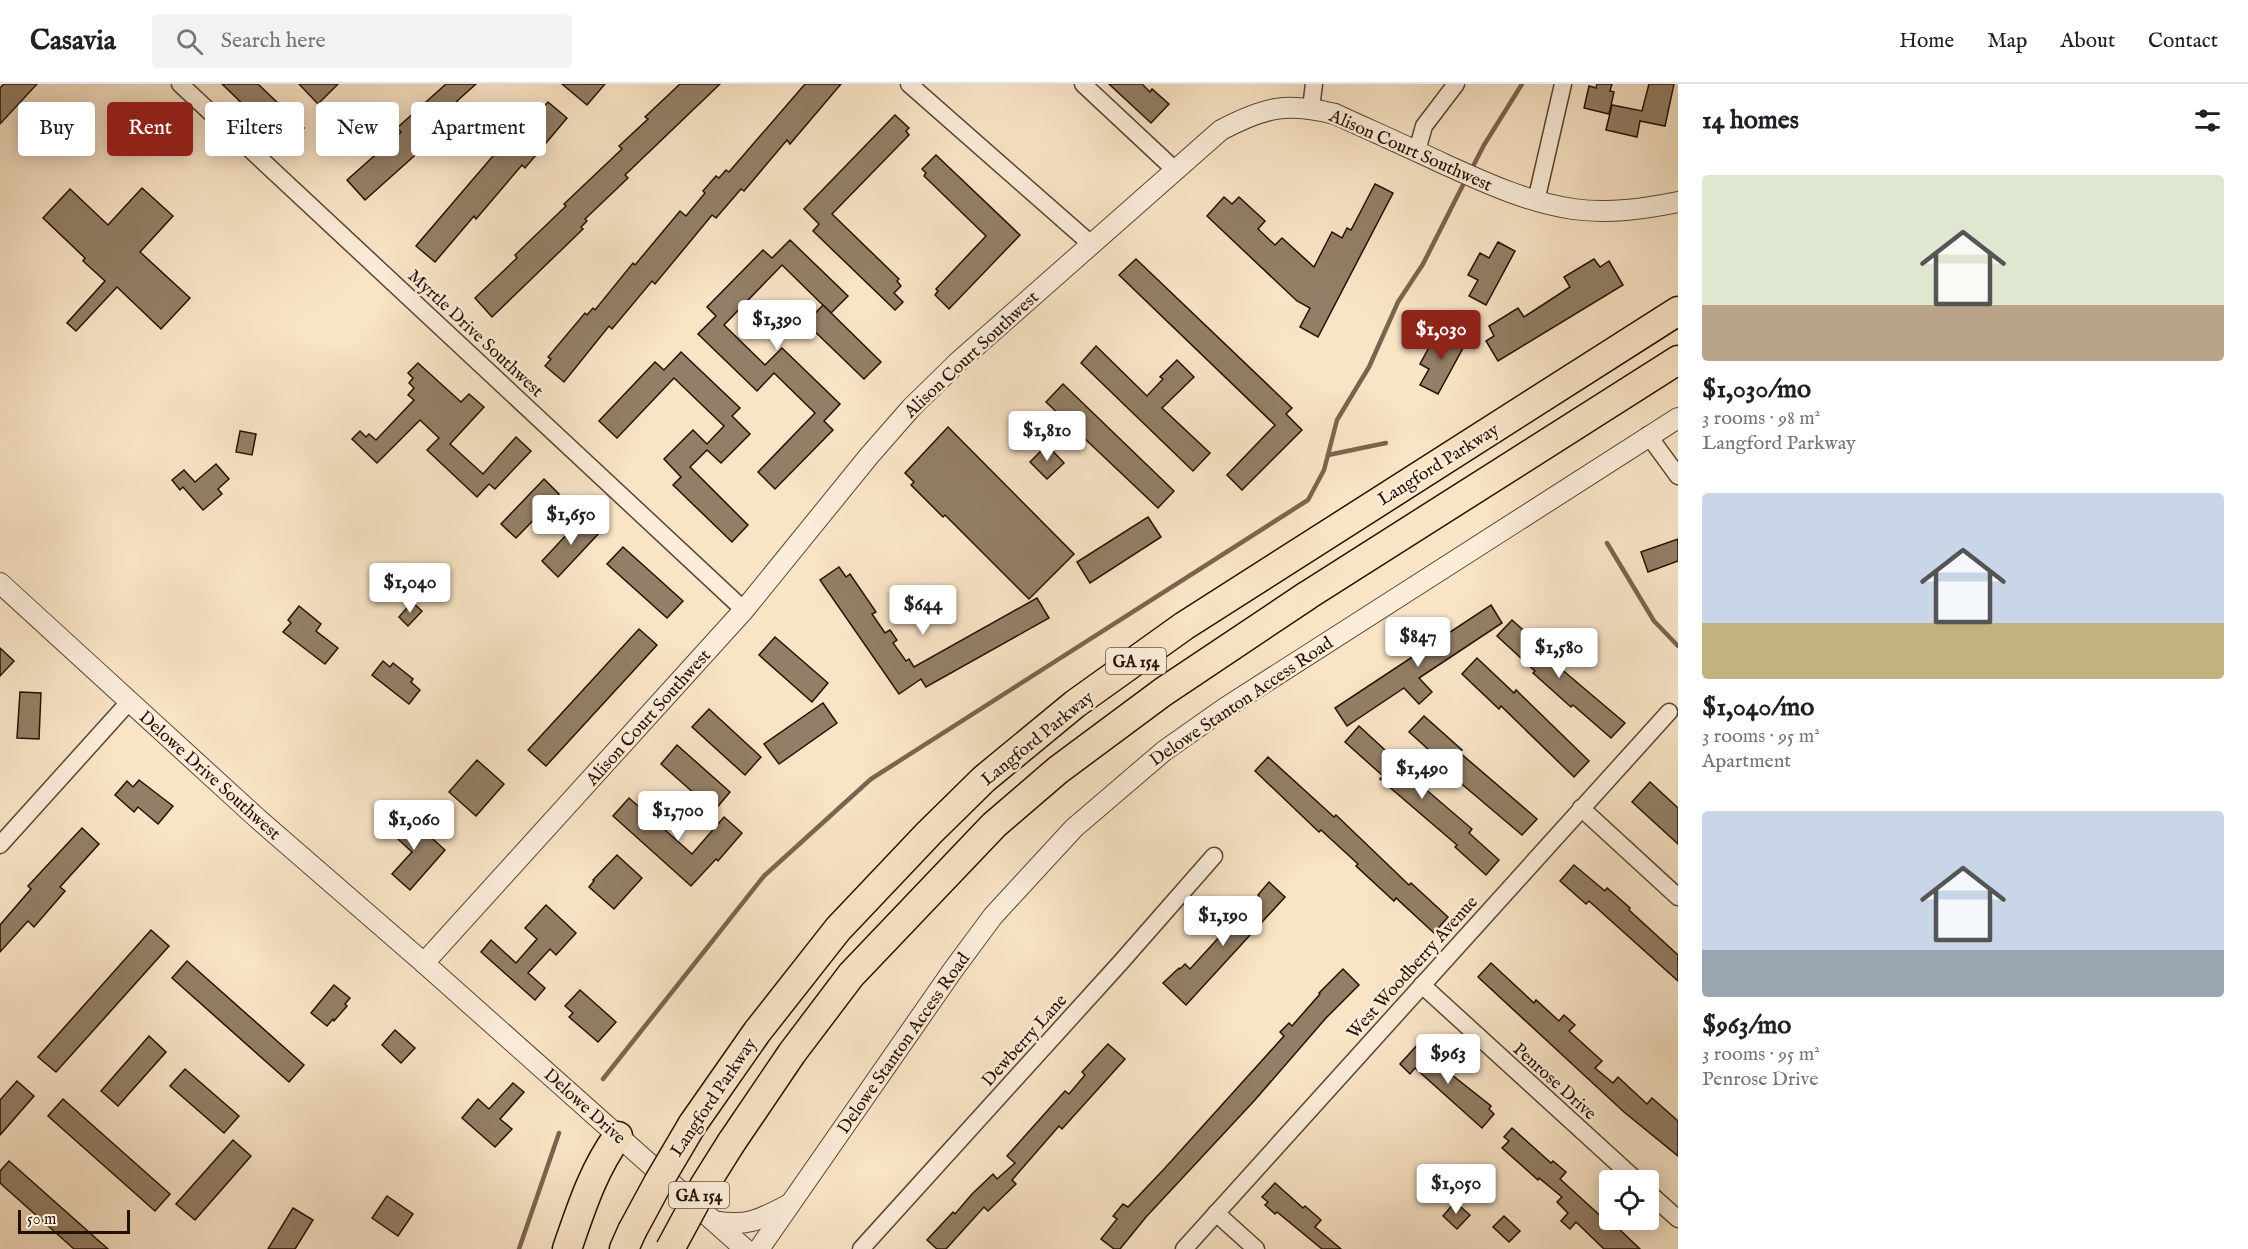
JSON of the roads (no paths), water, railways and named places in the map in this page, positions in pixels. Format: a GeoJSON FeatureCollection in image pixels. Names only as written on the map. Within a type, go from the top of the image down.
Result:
{"type":"FeatureCollection","features":[{"type":"Feature","properties":{"kind":"highway","name":"Langford Parkway"},"geometry":{"type":"LineString","coordinates":[[628,1240],[659,1180],[692,1125],[757,1032],[838,929],[984,779],[1066,712],[1184,626],[1678,311]]}},
{"type":"Feature","properties":{"kind":"highway","name":"GA 154"},"geometry":{"type":"LineString","coordinates":[[670,1249],[704,1186],[731,1143],[792,1053],[851,975],[994,825],[1058,770],[1162,692],[1308,595],[1678,360]]}},
{"type":"Feature","properties":{"kind":"highway"},"geometry":{"type":"LineString","coordinates":[[567,1249],[594,1175],[603,1156],[618,1136]]}},
{"type":"Feature","properties":{"kind":"street","name":"Myrtle Drive Southwest"},"geometry":{"type":"LineString","coordinates":[[180,84],[744,610]]}},
{"type":"Feature","properties":{"kind":"street"},"geometry":{"type":"LineString","coordinates":[[909,84],[1091,244]]}},
{"type":"Feature","properties":{"kind":"street"},"geometry":{"type":"LineString","coordinates":[[1083,84],[1175,170]]}},
{"type":"Feature","properties":{"kind":"street"},"geometry":{"type":"LineString","coordinates":[[1311,108],[1314,84]]}},
{"type":"Feature","properties":{"kind":"street"},"geometry":{"type":"LineString","coordinates":[[1417,151],[1425,126],[1456,84]]}},
{"type":"Feature","properties":{"kind":"street"},"geometry":{"type":"LineString","coordinates":[[1536,201],[1563,84]]}},
{"type":"Feature","properties":{"kind":"street","name":"Alison Court Southwest"},"geometry":{"type":"LineString","coordinates":[[424,963],[744,610],[911,408],[958,362],[1221,130],[1251,114],[1285,107],[1311,108],[1335,114],[1496,187],[1536,201],[1575,209],[1608,211],[1642,209],[1678,202]]}},
{"type":"Feature","properties":{"kind":"street","name":"Delowe Stanton Access Road"},"geometry":{"type":"LineString","coordinates":[[759,1249],[993,916],[1074,828],[1164,751],[1225,708],[1648,435],[1676,423]]}},
{"type":"Feature","properties":{"kind":"street"},"geometry":{"type":"LineString","coordinates":[[1648,435],[1678,476]]}},
{"type":"Feature","properties":{"kind":"street","name":"Delowe Drive Southwest"},"geometry":{"type":"LineString","coordinates":[[0,583],[128,703],[256,818],[424,963]]}},
{"type":"Feature","properties":{"kind":"street"},"geometry":{"type":"LineString","coordinates":[[0,845],[128,703]]}},
{"type":"Feature","properties":{"kind":"street","name":"West Woodberry Avenue"},"geometry":{"type":"LineString","coordinates":[[1184,1249],[1669,712]]}},
{"type":"Feature","properties":{"kind":"street"},"geometry":{"type":"LineString","coordinates":[[1581,808],[1678,897]]}},
{"type":"Feature","properties":{"kind":"street","name":"Dewberry Lane"},"geometry":{"type":"LineString","coordinates":[[861,1249],[1214,856]]}},
{"type":"Feature","properties":{"kind":"street","name":"Delowe Drive"},"geometry":{"type":"LineString","coordinates":[[424,963],[745,1249]]}},
{"type":"Feature","properties":{"kind":"street","name":"Penrose Drive"},"geometry":{"type":"LineString","coordinates":[[1422,986],[1625,1170]]}},
{"type":"Feature","properties":{"kind":"street"},"geometry":{"type":"LineString","coordinates":[[1659,1202],[1678,1219]]}},
{"type":"Feature","properties":{"kind":"street"},"geometry":{"type":"LineString","coordinates":[[714,1221],[744,1224],[764,1218],[790,1204]]}},
{"type":"Feature","properties":{"kind":"street"},"geometry":{"type":"LineString","coordinates":[[1216,1213],[1256,1249]]}},
{"type":"Feature","properties":{"kind":"waterway"},"geometry":{"type":"LineString","coordinates":[[1470,172],[1522,84]]}},
{"type":"Feature","properties":{"kind":"waterway"},"geometry":{"type":"LineString","coordinates":[[603,1079],[764,876],[871,779],[1308,500],[1324,470],[1337,420],[1369,367],[1398,302],[1423,264],[1466,179]]}},
{"type":"Feature","properties":{"kind":"waterway"},"geometry":{"type":"LineString","coordinates":[[1328,455],[1386,443]]}},
{"type":"Feature","properties":{"kind":"waterway"},"geometry":{"type":"LineString","coordinates":[[1607,543],[1654,621],[1678,646]]}},
{"type":"Feature","properties":{"kind":"waterway"},"geometry":{"type":"LineString","coordinates":[[519,1249],[559,1133]]}}]}
